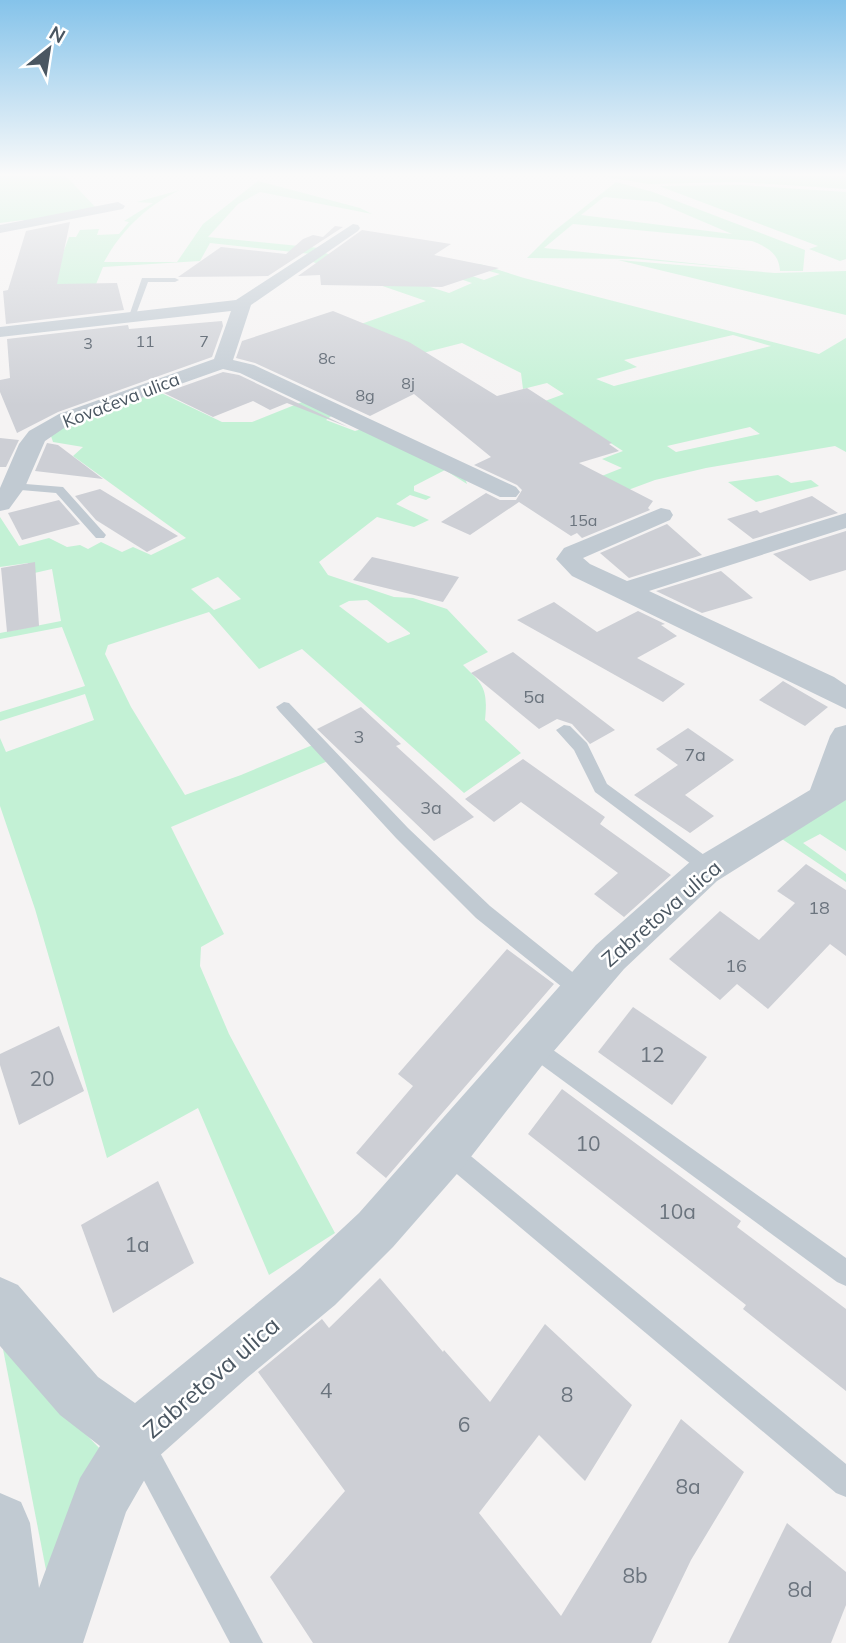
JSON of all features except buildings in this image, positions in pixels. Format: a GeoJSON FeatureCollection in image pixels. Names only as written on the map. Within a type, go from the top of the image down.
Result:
{"type":"FeatureCollection","features":[{"type":"Feature","properties":{"kind":"street"},"geometry":{"type":"LineString","coordinates":[[1,328],[242,305],[317,253]]}},
{"type":"Feature","properties":{"kind":"street"},"geometry":{"type":"LineString","coordinates":[[242,305],[222,363],[247,369],[508,492]]}},
{"type":"Feature","properties":{"kind":"street","name":"Kovačeva ulica"},"geometry":{"type":"LineString","coordinates":[[0,504],[13,487],[30,444],[37,436],[66,418],[222,363]]}},
{"type":"Feature","properties":{"kind":"street"},"geometry":{"type":"LineString","coordinates":[[661,515],[573,553],[569,559],[581,570],[823,684],[846,699]]}},
{"type":"Feature","properties":{"kind":"street"},"geometry":{"type":"LineString","coordinates":[[625,590],[846,520]]}},
{"type":"Feature","properties":{"kind":"street"},"geometry":{"type":"LineString","coordinates":[[836,790],[846,736]]}},
{"type":"Feature","properties":{"kind":"street","name":"Zabretova ulica"},"geometry":{"type":"LineString","coordinates":[[137,1438],[229,1358],[317,1287],[376,1230],[447,1151],[593,973],[709,868],[836,790]]}},
{"type":"Feature","properties":{"kind":"street"},"geometry":{"type":"LineString","coordinates":[[0,1303],[79,1395],[137,1438],[101,1499],[51,1643]]}},
{"type":"Feature","properties":{"kind":"street"},"geometry":{"type":"LineString","coordinates":[[0,1523],[16,1643]]}},
{"type":"Feature","properties":{"kind":"lane"},"geometry":{"type":"LineString","coordinates":[[131,317],[145,280],[175,280]]}},
{"type":"Feature","properties":{"kind":"lane"},"geometry":{"type":"LineString","coordinates":[[13,487],[59,490],[100,535]]}},
{"type":"Feature","properties":{"kind":"lane"},"geometry":{"type":"LineString","coordinates":[[284,707],[402,833],[483,912],[579,989]]}},
{"type":"Feature","properties":{"kind":"lane"},"geometry":{"type":"LineString","coordinates":[[564,730],[581,747],[601,789],[709,868]]}},
{"type":"Feature","properties":{"kind":"lane"},"geometry":{"type":"LineString","coordinates":[[532,1045],[846,1273]]}},
{"type":"Feature","properties":{"kind":"lane"},"geometry":{"type":"LineString","coordinates":[[447,1151],[846,1483]]}},
{"type":"Feature","properties":{"kind":"lane","name":"Zabretova ulica"},"geometry":{"type":"LineString","coordinates":[[137,1438],[247,1643]]}},
{"type":"Feature","properties":{"kind":"green space"},"geometry":{"type":"Polygon","coordinates":[[[63,253],[110,253],[104,262],[177,262],[183,253],[205,253],[200,261],[103,267],[92,294],[46,298],[63,253]]]}},
{"type":"Feature","properties":{"kind":"green space"},"geometry":{"type":"Polygon","coordinates":[[[325,253],[449,293],[472,283],[439,272],[415,257],[484,280],[500,274],[474,267],[480,264],[524,278],[819,354],[846,338],[846,452],[835,446],[706,468],[655,480],[601,500],[579,485],[622,468],[602,459],[623,451],[545,401],[564,394],[547,383],[523,389],[521,373],[462,343],[376,365],[316,340],[426,301],[310,261],[325,253]],[[733,335],[624,360],[637,367],[596,379],[614,386],[771,346],[733,335]],[[750,427],[667,446],[676,452],[760,434],[750,427]]]}},
{"type":"Feature","properties":{"kind":"green space"},"geometry":{"type":"Polygon","coordinates":[[[532,253],[590,253],[749,269],[637,259],[527,258],[532,253]]]}},
{"type":"Feature","properties":{"kind":"green space"},"geometry":{"type":"Polygon","coordinates":[[[772,253],[805,253],[803,271],[780,271],[772,253]]]}},
{"type":"Feature","properties":{"kind":"green space"},"geometry":{"type":"Polygon","coordinates":[[[818,253],[846,253],[846,259],[840,261],[818,253]]]}},
{"type":"Feature","properties":{"kind":"green space"},"geometry":{"type":"Polygon","coordinates":[[[618,260],[775,273],[846,271],[846,315],[618,260]]]}},
{"type":"Feature","properties":{"kind":"green space"},"geometry":{"type":"Polygon","coordinates":[[[153,389],[222,422],[252,422],[307,400],[334,414],[326,420],[355,431],[365,428],[465,478],[467,484],[445,470],[414,486],[414,491],[431,497],[426,500],[410,495],[396,504],[429,520],[414,527],[377,517],[319,562],[328,575],[394,597],[413,598],[447,609],[488,652],[463,665],[483,688],[486,701],[485,720],[521,753],[464,793],[302,649],[259,669],[209,612],[108,645],[105,654],[131,707],[185,795],[315,744],[328,761],[171,827],[224,934],[201,947],[200,966],[229,1034],[335,1233],[269,1275],[198,1108],[107,1158],[35,909],[0,806],[0,738],[6,752],[94,720],[85,694],[0,721],[0,712],[85,686],[62,627],[0,639],[0,633],[61,621],[52,569],[30,574],[28,563],[0,567],[0,517],[19,546],[49,538],[67,547],[80,545],[88,549],[101,542],[122,552],[133,547],[151,555],[186,538],[73,456],[83,447],[53,442],[51,436],[65,423],[153,389]],[[218,577],[191,589],[214,610],[241,599],[218,577]],[[367,600],[349,601],[339,606],[388,643],[410,634],[410,633],[367,600]]]}},
{"type":"Feature","properties":{"kind":"green space"},"geometry":{"type":"Polygon","coordinates":[[[778,475],[791,483],[811,480],[819,486],[756,502],[728,482],[778,475]]]}},
{"type":"Feature","properties":{"kind":"green space"},"geometry":{"type":"Polygon","coordinates":[[[846,799],[846,851],[820,834],[803,843],[846,874],[846,882],[779,837],[846,799]]]}},
{"type":"Feature","properties":{"kind":"green space"},"geometry":{"type":"Polygon","coordinates":[[[3,1349],[103,1452],[48,1580],[3,1349]]]}}]}
